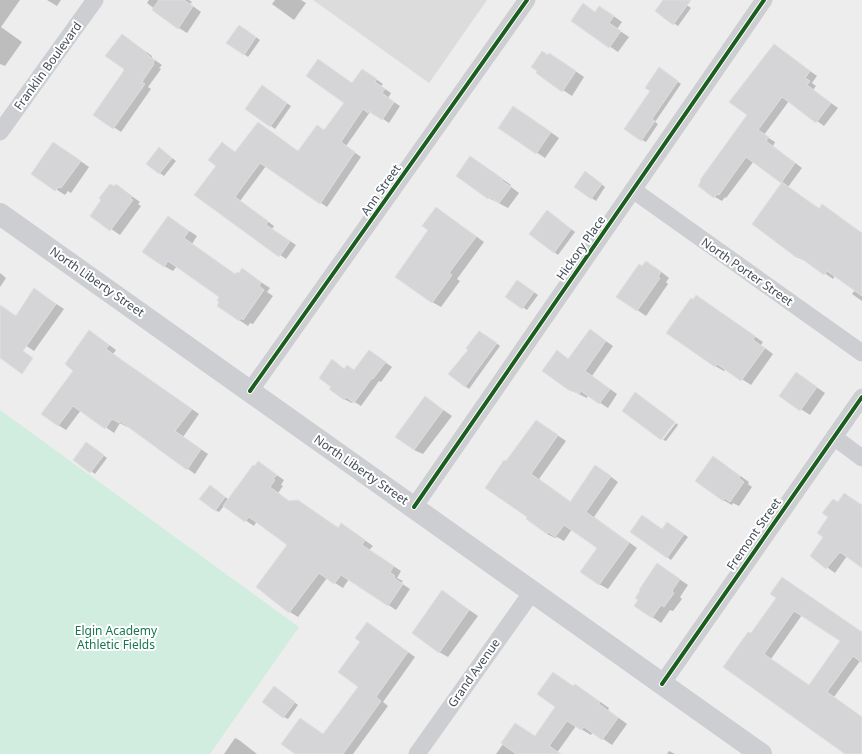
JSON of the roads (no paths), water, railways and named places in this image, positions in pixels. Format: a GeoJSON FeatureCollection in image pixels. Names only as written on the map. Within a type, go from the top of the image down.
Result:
{"type":"FeatureCollection","features":[{"type":"Feature","properties":{"kind":"main road","name":"North Liberty Street"},"geometry":{"type":"LineString","coordinates":[[0,214],[761,754]]}},
{"type":"Feature","properties":{"kind":"street","name":"Franklin Boulevard"},"geometry":{"type":"LineString","coordinates":[[0,132],[95,0]]}},
{"type":"Feature","properties":{"kind":"street","name":"Ann Street"},"geometry":{"type":"LineString","coordinates":[[250,392],[527,0]]}},
{"type":"Feature","properties":{"kind":"street","name":"Hickory Place"},"geometry":{"type":"LineString","coordinates":[[414,507],[764,0]]}},
{"type":"Feature","properties":{"kind":"street","name":"North Porter Street"},"geometry":{"type":"LineString","coordinates":[[632,190],[862,353]]}},
{"type":"Feature","properties":{"kind":"street","name":"Fremont Street"},"geometry":{"type":"LineString","coordinates":[[662,684],[862,396]]}},
{"type":"Feature","properties":{"kind":"street"},"geometry":{"type":"LineString","coordinates":[[834,437],[860,456]]}},
{"type":"Feature","properties":{"kind":"street","name":"Grand Avenue"},"geometry":{"type":"LineString","coordinates":[[417,754],[532,592]]}},
{"type":"Feature","properties":{"kind":"park label","name":"Elgin Academy Athletic Fields"},"geometry":{"type":"Point","coordinates":[116,638]}}]}
